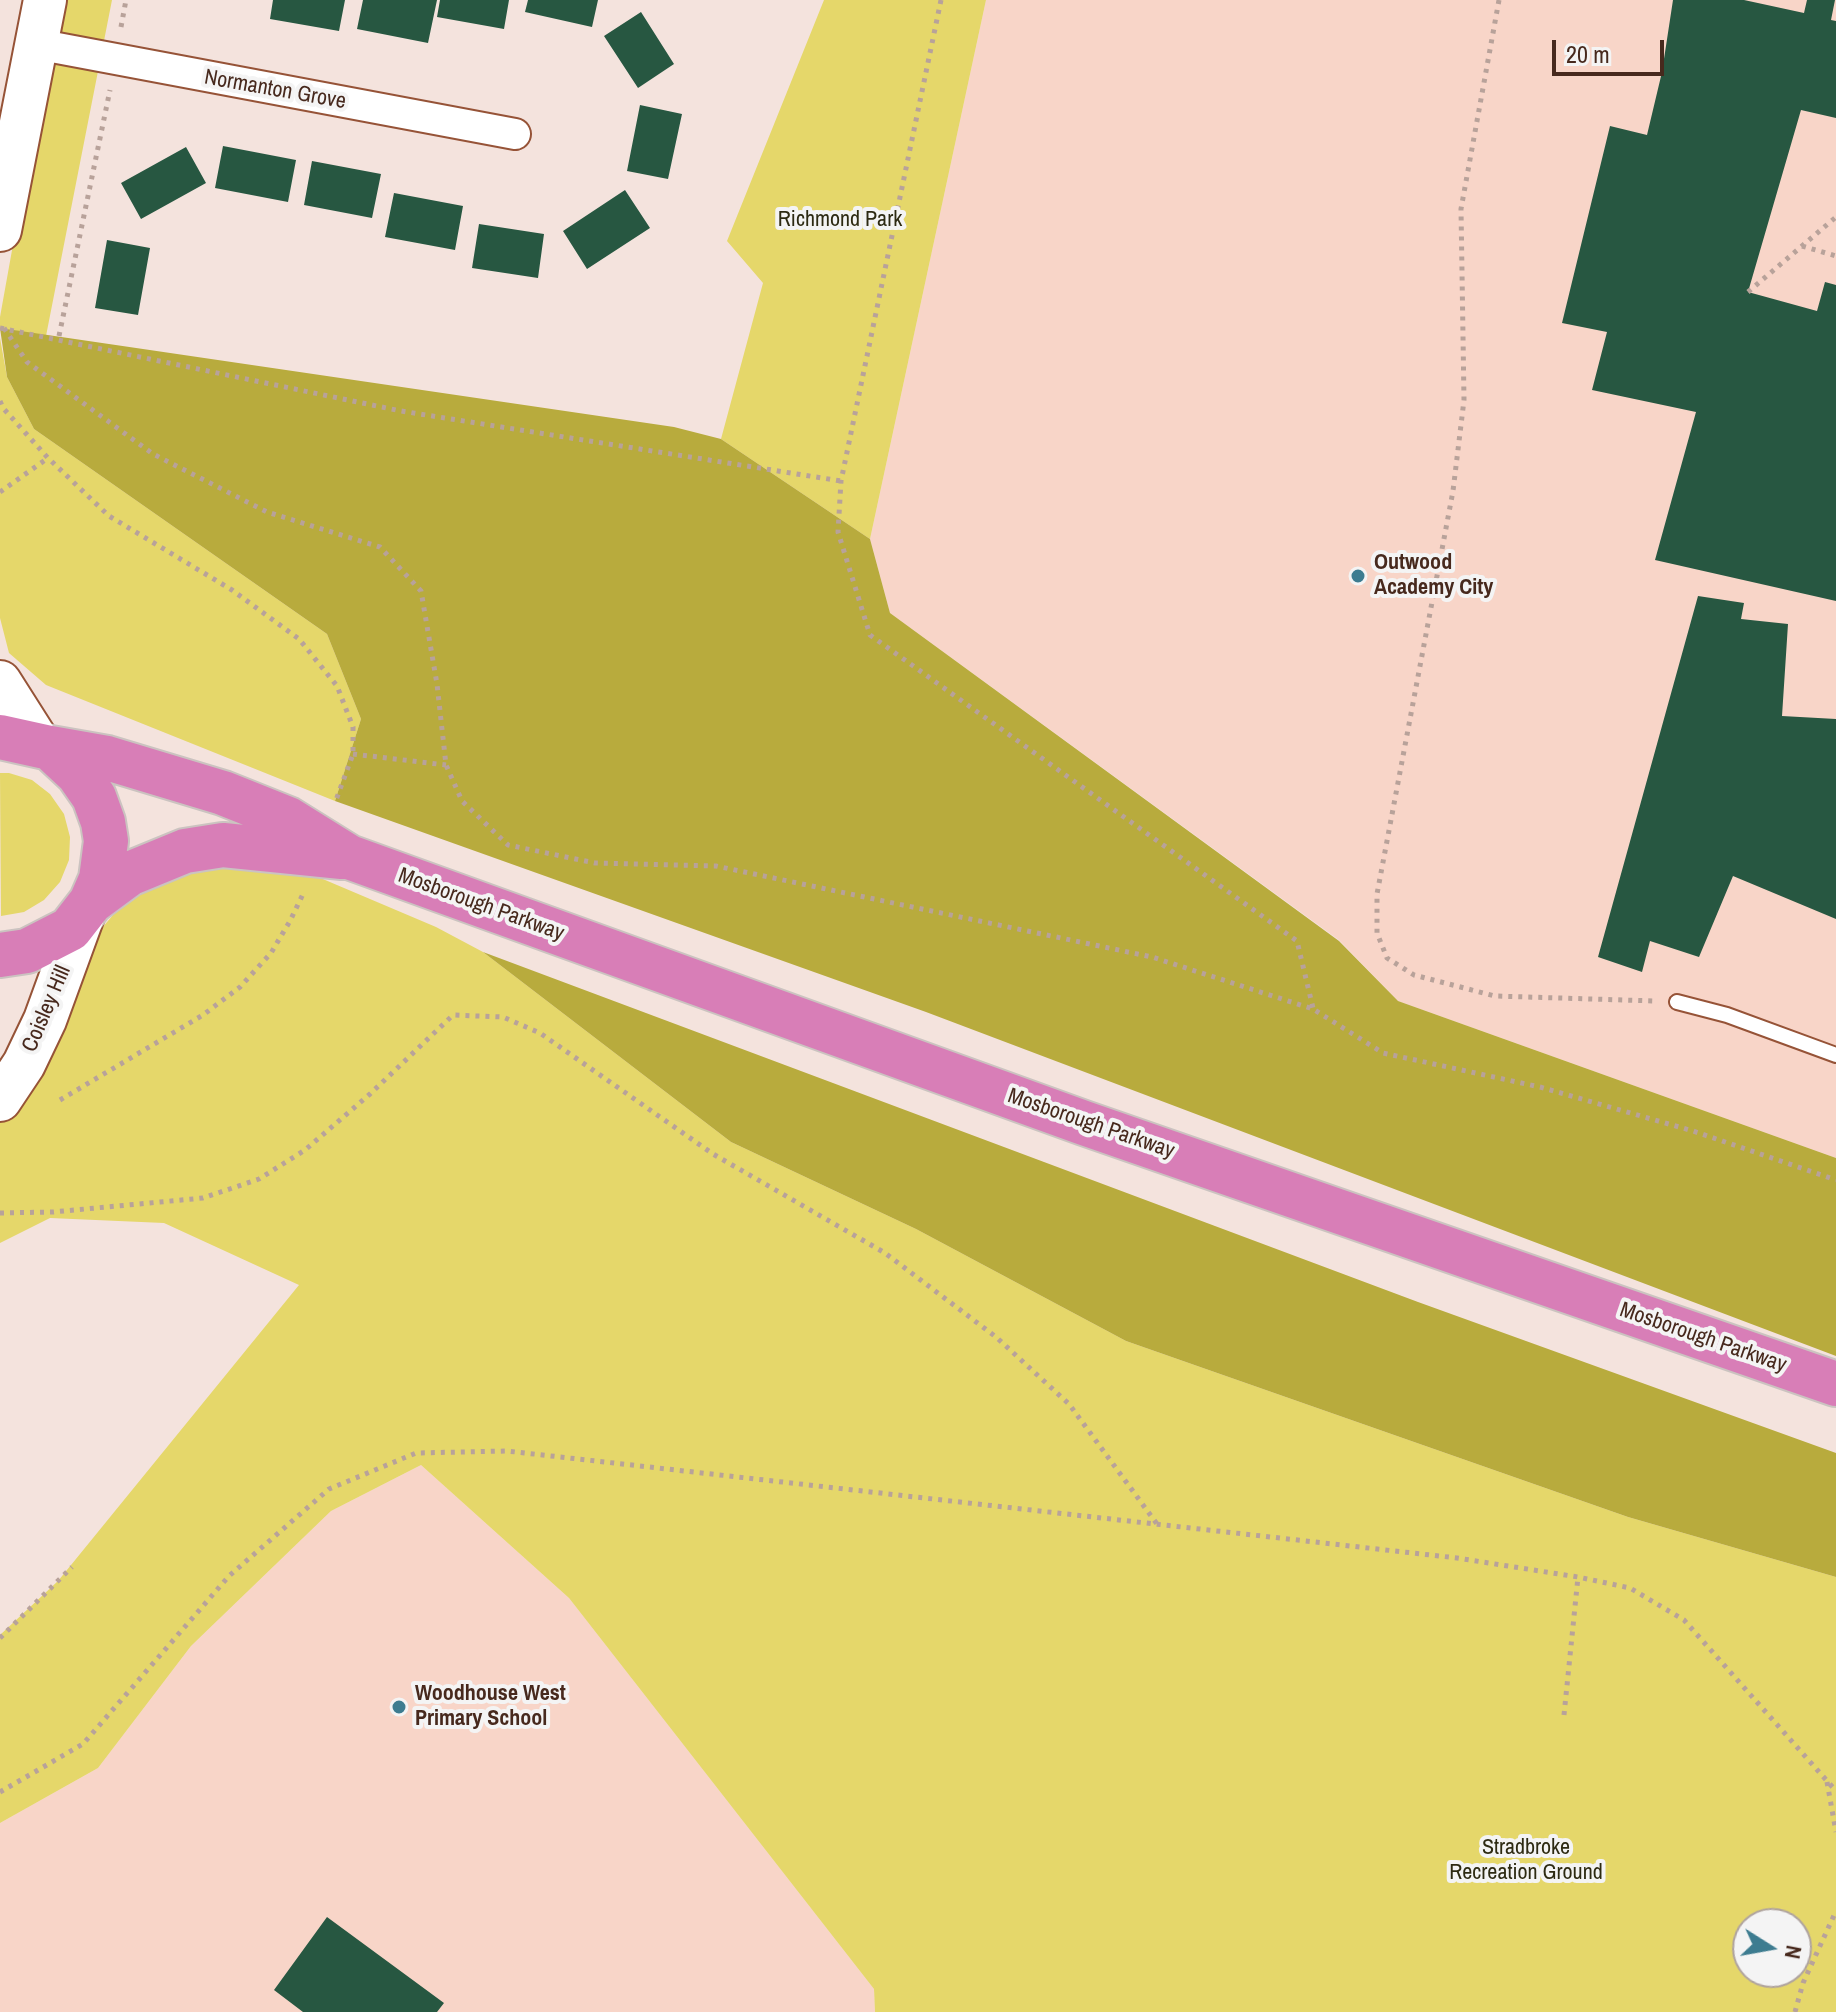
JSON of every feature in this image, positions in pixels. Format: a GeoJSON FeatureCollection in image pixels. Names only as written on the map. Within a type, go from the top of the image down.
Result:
{"type":"FeatureCollection","features":[{"type":"Feature","properties":{"kind":"highway","name":"Mosborough Parkway"},"geometry":{"type":"LineString","coordinates":[[30,744],[107,758],[223,793],[288,819],[349,857],[1084,1123],[1836,1384]]}},
{"type":"Feature","properties":{"kind":"highway"},"geometry":{"type":"LineString","coordinates":[[30,744],[78,774],[94,797],[103,822],[105,860],[88,907]]}},
{"type":"Feature","properties":{"kind":"highway","name":"Mosborough Parkway"},"geometry":{"type":"LineString","coordinates":[[0,955],[27,951],[54,939],[70,929],[88,907],[129,874],[185,851],[223,845],[252,846],[287,853],[349,857]]}},
{"type":"Feature","properties":{"kind":"main road"},"geometry":{"type":"LineString","coordinates":[[3,203],[22,85],[36,44],[45,0]]}},
{"type":"Feature","properties":{"kind":"main road"},"geometry":{"type":"LineString","coordinates":[[0,682],[30,744]]}},
{"type":"Feature","properties":{"kind":"main road","name":"Coisley Hill"},"geometry":{"type":"LineString","coordinates":[[0,1100],[24,1064],[45,1020],[88,907]]}},
{"type":"Feature","properties":{"kind":"street","name":"Normanton Grove"},"geometry":{"type":"LineString","coordinates":[[36,44],[515,134]]}},
{"type":"Feature","properties":{"kind":"lane"},"geometry":{"type":"LineString","coordinates":[[1677,1002],[1727,1015],[1836,1055]]}},
{"type":"Feature","properties":{"kind":"path"},"geometry":{"type":"LineString","coordinates":[[118,40],[126,0]]}},
{"type":"Feature","properties":{"kind":"path"},"geometry":{"type":"LineString","coordinates":[[941,0],[841,481],[838,532],[870,635],[1297,941],[1313,1009]]}},
{"type":"Feature","properties":{"kind":"path"},"geometry":{"type":"LineString","coordinates":[[1499,0],[1461,209],[1464,400],[1453,491],[1377,894],[1377,933],[1387,958],[1414,975],[1495,996],[1677,1002]]}},
{"type":"Feature","properties":{"kind":"path"},"geometry":{"type":"LineString","coordinates":[[59,336],[112,82]]}},
{"type":"Feature","properties":{"kind":"path"},"geometry":{"type":"LineString","coordinates":[[1748,292],[1836,217]]}},
{"type":"Feature","properties":{"kind":"path"},"geometry":{"type":"LineString","coordinates":[[1802,246],[1836,256]]}},
{"type":"Feature","properties":{"kind":"path"},"geometry":{"type":"LineString","coordinates":[[2,328],[401,411],[841,481]]}},
{"type":"Feature","properties":{"kind":"path"},"geometry":{"type":"LineString","coordinates":[[2,328],[27,362],[153,454],[267,512],[380,547],[421,591],[437,684],[446,765],[462,801],[508,845],[595,863],[716,866],[1152,957],[1313,1009],[1383,1053],[1540,1087],[1693,1131],[1836,1180]]}},
{"type":"Feature","properties":{"kind":"path"},"geometry":{"type":"LineString","coordinates":[[0,401],[48,458],[109,516],[232,590],[299,639],[337,686],[353,727],[353,754],[336,800]]}},
{"type":"Feature","properties":{"kind":"path"},"geometry":{"type":"LineString","coordinates":[[0,492],[48,458]]}},
{"type":"Feature","properties":{"kind":"path"},"geometry":{"type":"LineString","coordinates":[[353,754],[446,765]]}},
{"type":"Feature","properties":{"kind":"path"},"geometry":{"type":"LineString","coordinates":[[60,1100],[203,1015],[240,987],[271,953],[303,894]]}},
{"type":"Feature","properties":{"kind":"path"},"geometry":{"type":"LineString","coordinates":[[0,1213],[53,1212],[203,1198],[259,1179],[305,1150],[370,1094],[453,1015],[503,1017],[540,1033],[713,1154],[885,1253],[996,1337],[1069,1404],[1158,1525]]}},
{"type":"Feature","properties":{"kind":"path"},"geometry":{"type":"LineString","coordinates":[[0,1792],[83,1744],[229,1576],[329,1489],[416,1453],[507,1451],[1457,1558],[1630,1588],[1684,1620],[1836,1791]]}},
{"type":"Feature","properties":{"kind":"path"},"geometry":{"type":"LineString","coordinates":[[0,1638],[72,1567]]}},
{"type":"Feature","properties":{"kind":"path"},"geometry":{"type":"LineString","coordinates":[[1564,1715],[1578,1577]]}},
{"type":"Feature","properties":{"kind":"path"},"geometry":{"type":"LineString","coordinates":[[1826,1781],[1836,1832]]}},
{"type":"Feature","properties":{"kind":"path"},"geometry":{"type":"LineString","coordinates":[[1795,2012],[1803,1983],[1836,1911]]}},
{"type":"Feature","properties":{"kind":"shaded area","name":"Outwood Academy City"},"geometry":{"type":"Polygon","coordinates":[[[986,0],[1836,0],[1836,1158],[1398,1001],[1339,940],[890,613],[870,539],[986,0]]]}},
{"type":"Feature","properties":{"kind":"shaded area"},"geometry":{"type":"Polygon","coordinates":[[[0,328],[674,427],[721,439],[870,539],[890,613],[1339,941],[1398,1001],[1836,1158],[1836,1356],[926,1012],[335,801],[361,719],[327,634],[34,429],[7,377],[0,328]]]}},
{"type":"Feature","properties":{"kind":"shaded area"},"geometry":{"type":"Polygon","coordinates":[[[483,952],[1418,1302],[1836,1453],[1836,1577],[1628,1517],[1126,1341],[916,1229],[731,1142],[483,952]]]}},
{"type":"Feature","properties":{"kind":"shaded area","name":"Woodhouse West Primary School"},"geometry":{"type":"Polygon","coordinates":[[[421,1465],[569,1598],[874,1989],[875,2012],[0,2012],[0,1823],[98,1768],[191,1646],[331,1511],[421,1465]]]}},
{"type":"Feature","properties":{"kind":"green space"},"geometry":{"type":"Polygon","coordinates":[[[57,0],[112,0],[46,336],[0,328],[0,317],[57,0]]]}},
{"type":"Feature","properties":{"kind":"green space","name":"Richmond Park"},"geometry":{"type":"Polygon","coordinates":[[[824,0],[986,0],[870,539],[721,439],[763,283],[727,241],[824,0]]]}},
{"type":"Feature","properties":{"kind":"green space"},"geometry":{"type":"Polygon","coordinates":[[[0,338],[7,377],[34,429],[327,634],[361,719],[335,801],[46,685],[9,653],[0,618],[0,338]]]}},
{"type":"Feature","properties":{"kind":"green space"},"geometry":{"type":"Polygon","coordinates":[[[0,773],[32,780],[50,794],[64,814],[70,837],[69,860],[60,882],[44,900],[24,912],[1,916],[0,773]]]}},
{"type":"Feature","properties":{"kind":"green space","name":"Stradbroke Recreation Ground"},"geometry":{"type":"Polygon","coordinates":[[[194,865],[311,874],[436,927],[483,952],[731,1142],[916,1229],[1126,1341],[1628,1517],[1836,1577],[1836,2012],[875,2012],[874,1989],[569,1598],[421,1465],[331,1511],[191,1646],[98,1768],[0,1823],[0,1635],[58,1581],[299,1285],[164,1223],[50,1218],[0,1243],[0,1101],[95,936],[138,886],[194,865]]]}},
{"type":"Feature","properties":{"kind":"building"},"geometry":{"type":"Polygon","coordinates":[[[273,0],[345,0],[339,31],[270,19],[273,0]]]}},
{"type":"Feature","properties":{"kind":"building"},"geometry":{"type":"Polygon","coordinates":[[[363,0],[437,0],[428,43],[357,29],[363,0]]]}},
{"type":"Feature","properties":{"kind":"building"},"geometry":{"type":"Polygon","coordinates":[[[440,0],[509,0],[504,29],[437,17],[440,0]]]}},
{"type":"Feature","properties":{"kind":"building"},"geometry":{"type":"Polygon","coordinates":[[[528,0],[598,0],[592,27],[525,12],[528,0]]]}},
{"type":"Feature","properties":{"kind":"building"},"geometry":{"type":"Polygon","coordinates":[[[1673,0],[1744,0],[1804,13],[1807,0],[1835,0],[1831,20],[1836,21],[1836,118],[1801,110],[1748,292],[1817,311],[1825,282],[1836,285],[1836,601],[1655,560],[1696,412],[1592,390],[1607,332],[1562,323],[1610,126],[1647,135],[1662,72],[1673,0]]]}},
{"type":"Feature","properties":{"kind":"building"},"geometry":{"type":"Polygon","coordinates":[[[641,12],[674,64],[638,88],[604,36],[641,12]]]}},
{"type":"Feature","properties":{"kind":"building"},"geometry":{"type":"Polygon","coordinates":[[[640,105],[682,114],[668,179],[627,171],[640,105]]]}},
{"type":"Feature","properties":{"kind":"building"},"geometry":{"type":"Polygon","coordinates":[[[223,146],[296,160],[288,202],[215,188],[223,146]]]}},
{"type":"Feature","properties":{"kind":"building"},"geometry":{"type":"Polygon","coordinates":[[[186,147],[206,183],[141,219],[121,183],[186,147]]]}},
{"type":"Feature","properties":{"kind":"building"},"geometry":{"type":"Polygon","coordinates":[[[312,161],[381,174],[372,218],[304,205],[312,161]]]}},
{"type":"Feature","properties":{"kind":"building"},"geometry":{"type":"Polygon","coordinates":[[[625,190],[650,228],[587,269],[563,231],[625,190]]]}},
{"type":"Feature","properties":{"kind":"building"},"geometry":{"type":"Polygon","coordinates":[[[394,193],[463,206],[455,250],[385,237],[394,193]]]}},
{"type":"Feature","properties":{"kind":"building"},"geometry":{"type":"Polygon","coordinates":[[[479,224],[544,234],[538,278],[472,268],[479,224]]]}},
{"type":"Feature","properties":{"kind":"building"},"geometry":{"type":"Polygon","coordinates":[[[107,240],[150,248],[138,315],[95,308],[107,240]]]}},
{"type":"Feature","properties":{"kind":"building"},"geometry":{"type":"Polygon","coordinates":[[[1698,596],[1744,603],[1741,619],[1788,624],[1782,716],[1836,719],[1836,919],[1733,876],[1699,957],[1650,941],[1642,972],[1598,957],[1698,596]]]}},
{"type":"Feature","properties":{"kind":"building"},"geometry":{"type":"Polygon","coordinates":[[[327,1917],[444,2003],[437,2012],[303,2012],[274,1990],[327,1917]]]}},
{"type":"Feature","properties":{"kind":"place","name":"Outwood Academy City"},"geometry":{"type":"Point","coordinates":[1358,576]}},
{"type":"Feature","properties":{"kind":"place","name":"Woodhouse West Primary School"},"geometry":{"type":"Point","coordinates":[399,1707]}}]}
